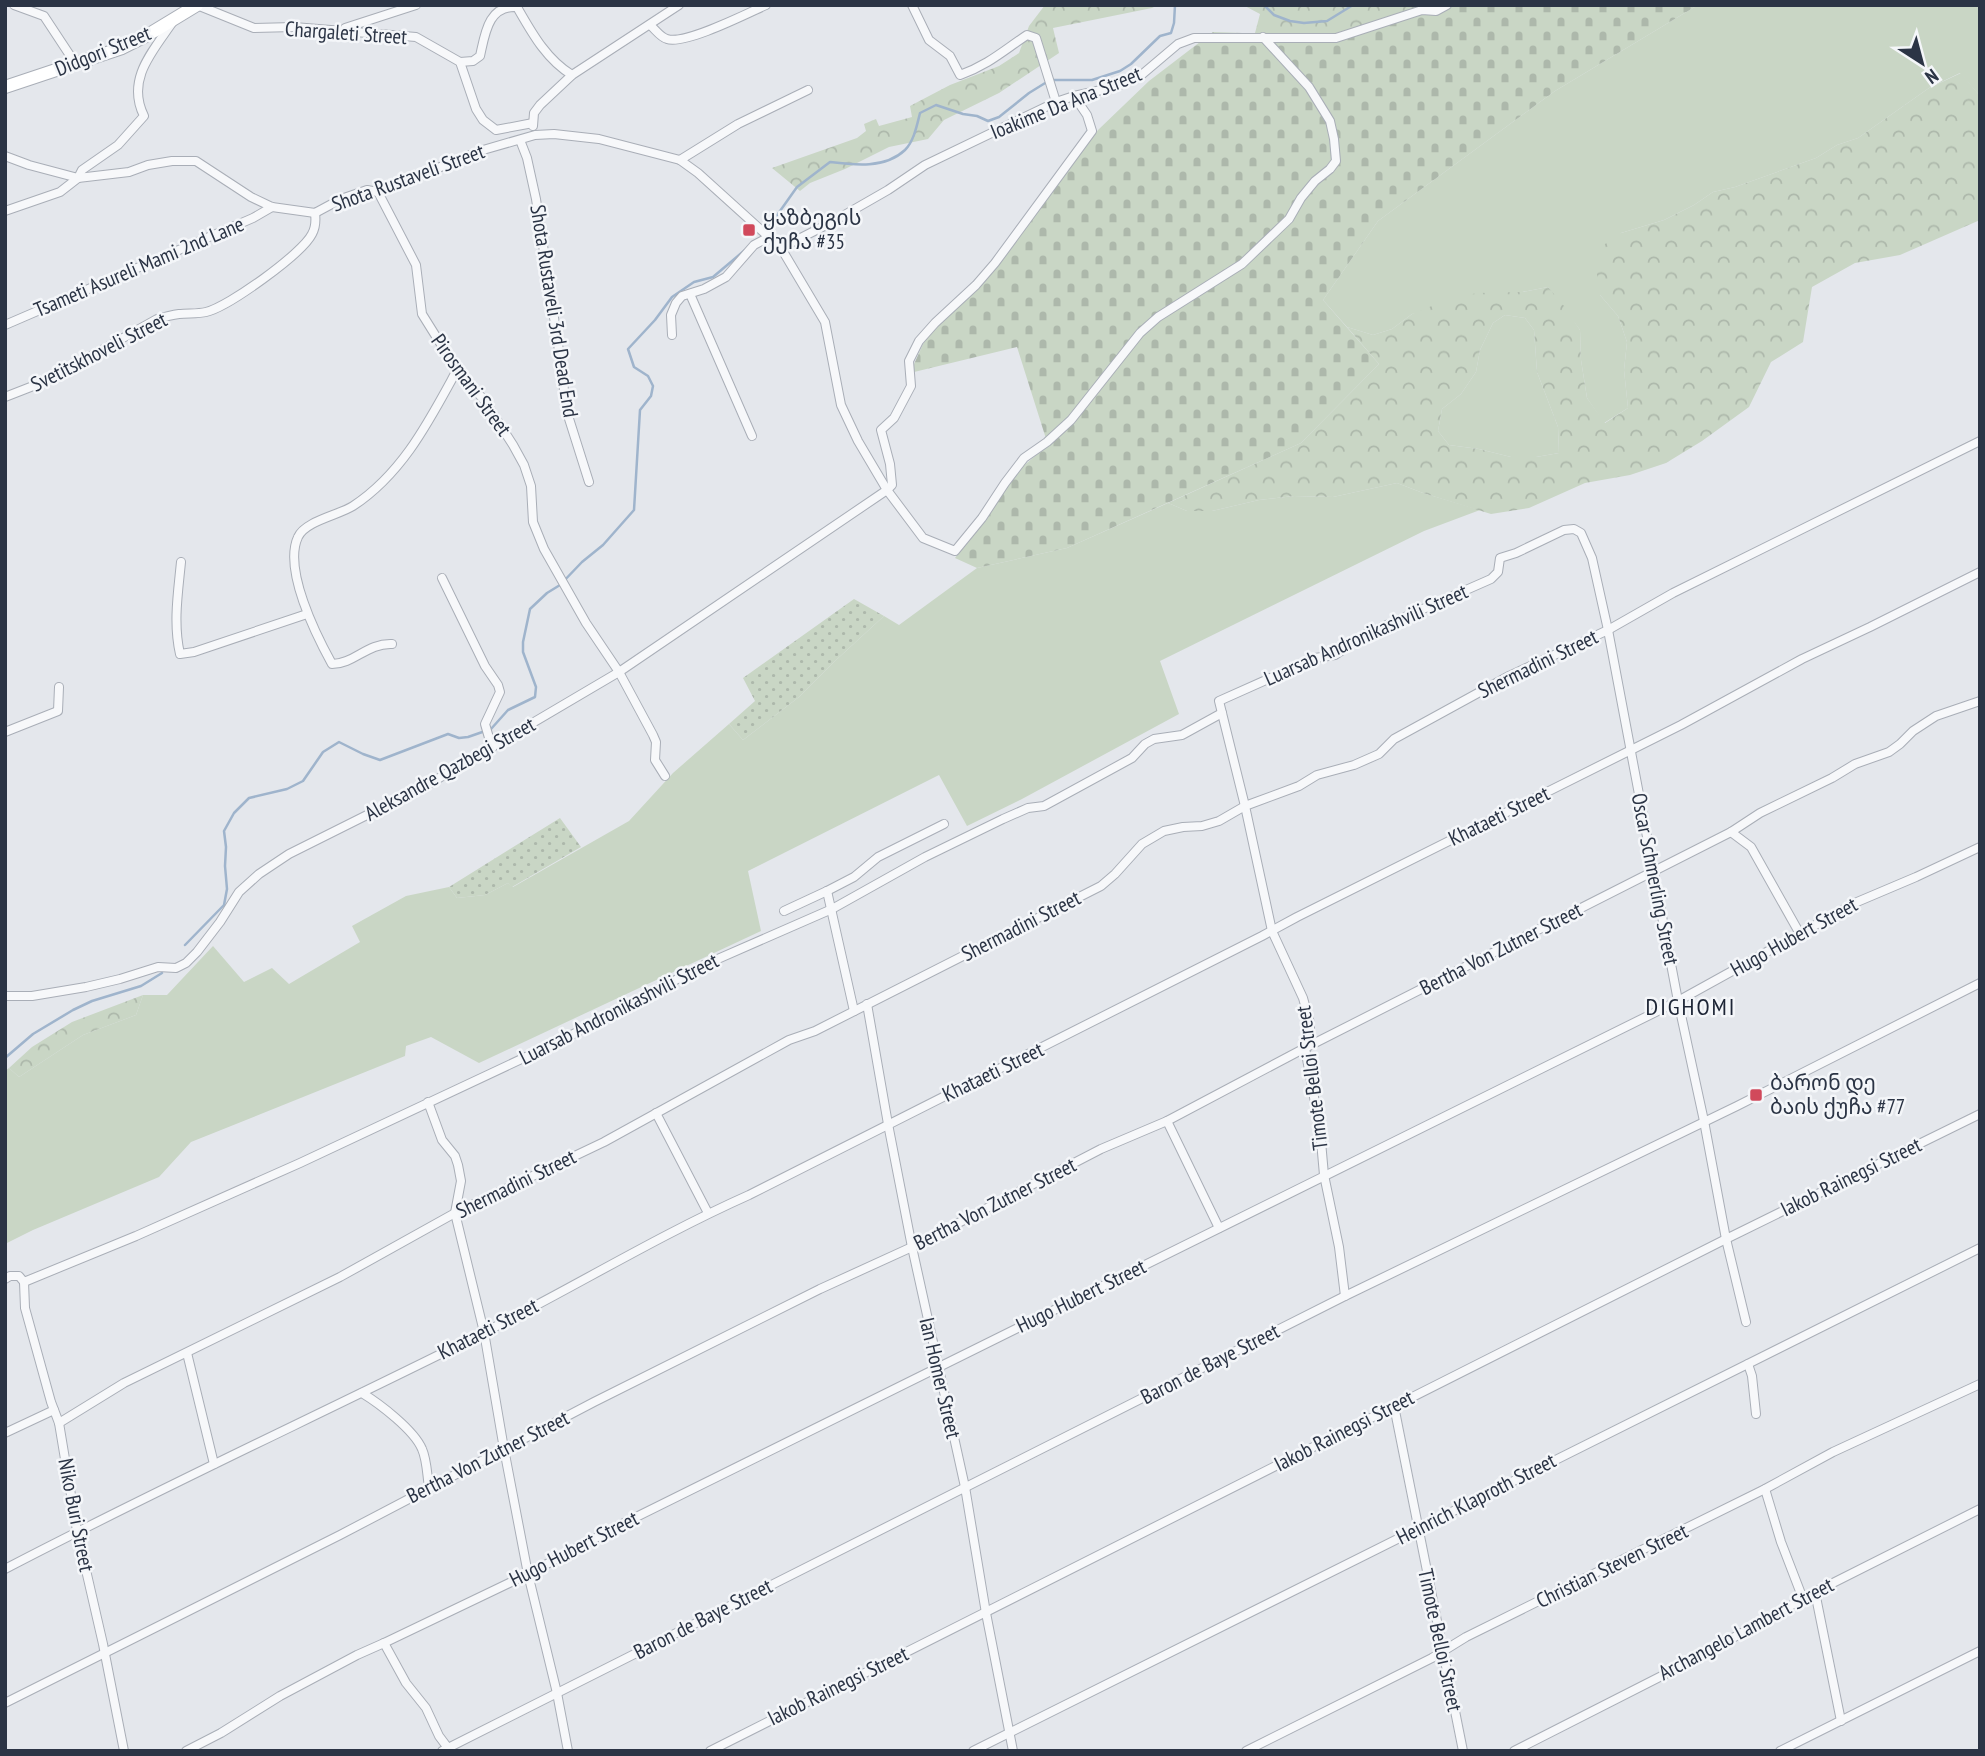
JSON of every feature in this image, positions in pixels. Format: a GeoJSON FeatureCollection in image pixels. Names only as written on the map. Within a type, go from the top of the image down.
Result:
{"type":"FeatureCollection","features":[{"type":"Feature","properties":{"kind":"street"},"geometry":{"type":"LineString","coordinates":[[14,5],[44,16],[75,63]]}},
{"type":"Feature","properties":{"kind":"street","name":"Didgori Street"},"geometry":{"type":"LineString","coordinates":[[5,87],[122,48],[197,5]]}},
{"type":"Feature","properties":{"kind":"street","name":"Chargaleti Street"},"geometry":{"type":"LineString","coordinates":[[197,5],[254,28],[293,27],[416,37],[460,62]]}},
{"type":"Feature","properties":{"kind":"street"},"geometry":{"type":"LineString","coordinates":[[338,31],[415,5]]}},
{"type":"Feature","properties":{"kind":"street"},"geometry":{"type":"LineString","coordinates":[[535,135],[534,113],[572,75],[679,5]]}},
{"type":"Feature","properties":{"kind":"street"},"geometry":{"type":"LineString","coordinates":[[650,25],[660,36],[668,40],[678,40],[697,35],[766,5]]}},
{"type":"Feature","properties":{"kind":"street"},"geometry":{"type":"LineString","coordinates":[[912,5],[929,40],[950,56],[960,75],[999,57],[1027,35],[1036,38],[1056,102]]}},
{"type":"Feature","properties":{"kind":"street","name":"Ioakime Da Ana Street"},"geometry":{"type":"LineString","coordinates":[[781,248],[845,215],[925,165],[1056,102],[1115,87],[1139,77],[1178,44],[1194,38],[1336,38],[1422,10],[1436,11],[1447,5]]}},
{"type":"Feature","properties":{"kind":"street"},"geometry":{"type":"LineString","coordinates":[[533,123],[496,130],[483,120],[476,109],[460,62],[473,61],[480,56],[486,26],[492,16],[505,8],[517,7],[540,46],[558,66],[572,75]]}},
{"type":"Feature","properties":{"kind":"street"},"geometry":{"type":"LineString","coordinates":[[5,211],[60,192],[78,178],[82,170],[118,145],[144,116],[137,103],[136,87],[143,68],[174,20]]}},
{"type":"Feature","properties":{"kind":"street","name":"Shota Rustaveli Street"},"geometry":{"type":"LineString","coordinates":[[5,156],[29,166],[78,178],[130,172],[148,165],[172,161],[196,161],[251,197],[272,207],[315,213],[341,199],[367,190],[377,192],[483,150],[535,135],[554,134],[599,139],[680,160],[771,236],[781,248],[825,322],[841,405],[852,430],[887,490],[923,538],[955,551],[1024,458],[1071,420],[1140,333],[1158,317],[1242,264],[1289,219],[1301,198],[1336,161],[1330,121],[1309,87],[1263,37]]}},
{"type":"Feature","properties":{"kind":"street"},"geometry":{"type":"LineString","coordinates":[[680,160],[738,124],[808,90]]}},
{"type":"Feature","properties":{"kind":"street"},"geometry":{"type":"LineString","coordinates":[[887,490],[892,485],[890,464],[881,430],[894,418],[911,386],[909,361],[919,341],[995,264],[1092,131],[1087,116],[1074,96]]}},
{"type":"Feature","properties":{"kind":"street","name":"Shota Rustaveli 3rd Dead End"},"geometry":{"type":"LineString","coordinates":[[520,140],[536,199],[565,406],[589,482]]}},
{"type":"Feature","properties":{"kind":"street","name":"Pirosmani Street"},"geometry":{"type":"LineString","coordinates":[[377,192],[416,265],[422,314],[457,370],[485,400],[524,465],[531,486],[533,522],[544,549],[653,735],[656,742],[655,760],[664,776]]}},
{"type":"Feature","properties":{"kind":"street","name":"Tsameti Asureli Mami 2nd Lane"},"geometry":{"type":"LineString","coordinates":[[5,325],[253,218],[272,207]]}},
{"type":"Feature","properties":{"kind":"street","name":"Svetitskhoveli Street"},"geometry":{"type":"LineString","coordinates":[[5,397],[46,381],[157,319],[176,314],[205,313],[218,308],[276,270],[304,245],[313,234],[315,213]]}},
{"type":"Feature","properties":{"kind":"street"},"geometry":{"type":"LineString","coordinates":[[672,335],[671,315],[682,296],[690,295],[726,277],[754,245],[771,236]]}},
{"type":"Feature","properties":{"kind":"street"},"geometry":{"type":"LineString","coordinates":[[690,295],[752,436]]}},
{"type":"Feature","properties":{"kind":"street"},"geometry":{"type":"LineString","coordinates":[[391,644],[380,644],[340,664],[332,664],[301,596],[295,562],[297,539],[302,530],[352,506],[403,461],[457,370]]}},
{"type":"Feature","properties":{"kind":"street","name":"Shermadini Street"},"geometry":{"type":"LineString","coordinates":[[59,1423],[124,1383],[340,1277],[456,1213],[604,1142],[789,1040],[815,1031],[1101,886],[1142,844],[1164,831],[1219,821],[1245,806],[1299,786],[1317,775],[1354,765],[1379,754],[1394,739],[1510,676],[1608,630],[1673,593],[1980,440]]}},
{"type":"Feature","properties":{"kind":"street","name":"Aleksandre Qazbegi Street"},"geometry":{"type":"LineString","coordinates":[[5,996],[32,996],[86,987],[158,967],[176,968],[186,963],[220,922],[239,892],[259,874],[289,854],[429,784],[618,672],[887,490]]}},
{"type":"Feature","properties":{"kind":"street","name":"Oscar Schmerling Street"},"geometry":{"type":"LineString","coordinates":[[1500,558],[1564,530],[1574,529],[1581,533],[1592,558],[1678,1001],[1726,1239],[1746,1322]]}},
{"type":"Feature","properties":{"kind":"street","name":"Luarsab Andronikashvili Street"},"geometry":{"type":"LineString","coordinates":[[1219,701],[1315,658],[1335,654],[1366,634],[1491,579],[1498,572],[1500,558]]}},
{"type":"Feature","properties":{"kind":"street"},"geometry":{"type":"LineString","coordinates":[[181,562],[176,615],[180,653],[194,652],[307,614]]}},
{"type":"Feature","properties":{"kind":"street","name":"Khataeti Street"},"geometry":{"type":"LineString","coordinates":[[5,1569],[77,1531],[484,1332],[708,1213],[749,1195],[1631,750],[1802,659],[1980,572]]}},
{"type":"Feature","properties":{"kind":"street"},"geometry":{"type":"LineString","coordinates":[[442,578],[485,666],[498,685],[500,692],[485,724],[491,745]]}},
{"type":"Feature","properties":{"kind":"street"},"geometry":{"type":"LineString","coordinates":[[5,732],[58,711],[59,687]]}},
{"type":"Feature","properties":{"kind":"street","name":"Timote Belloi Street"},"geometry":{"type":"LineString","coordinates":[[1219,701],[1272,930],[1303,998],[1310,1023],[1310,1034],[1305,1048],[1345,1296]]}},
{"type":"Feature","properties":{"kind":"street","name":"Bertha Von Zutner Street"},"geometry":{"type":"LineString","coordinates":[[5,1703],[787,1306],[912,1247],[1101,1149],[1167,1121],[1731,832],[1760,813],[1856,764],[1889,752],[1936,716],[1980,701]]}},
{"type":"Feature","properties":{"kind":"street","name":"Luarsab Andronikashvili Street"},"geometry":{"type":"LineString","coordinates":[[24,1282],[300,1163],[562,1040],[704,965],[832,909],[981,830],[1028,808],[1044,806],[1082,787],[1132,758],[1154,738],[1182,735],[1222,713]]}},
{"type":"Feature","properties":{"kind":"street"},"geometry":{"type":"LineString","coordinates":[[784,911],[853,877],[878,857],[944,824]]}},
{"type":"Feature","properties":{"kind":"street"},"geometry":{"type":"LineString","coordinates":[[1731,832],[1751,848],[1800,934]]}},
{"type":"Feature","properties":{"kind":"street","name":"Hugo Hubert Street"},"geometry":{"type":"LineString","coordinates":[[186,1751],[221,1733],[280,1696],[358,1655],[528,1574],[622,1524],[1678,1001],[1857,902],[1980,847]]}},
{"type":"Feature","properties":{"kind":"street"},"geometry":{"type":"LineString","coordinates":[[827,891],[854,1011]]}},
{"type":"Feature","properties":{"kind":"street","name":"Baron de Baye Street"},"geometry":{"type":"LineString","coordinates":[[445,1749],[1345,1296],[1980,983]]}},
{"type":"Feature","properties":{"kind":"street","name":"Ian Homer Street"},"geometry":{"type":"LineString","coordinates":[[867,1004],[912,1247],[965,1487],[1013,1751]]}},
{"type":"Feature","properties":{"kind":"street"},"geometry":{"type":"LineString","coordinates":[[428,1102],[442,1140],[455,1156],[458,1166],[461,1181],[456,1213],[484,1332],[528,1574],[568,1751]]}},
{"type":"Feature","properties":{"kind":"street"},"geometry":{"type":"LineString","coordinates":[[656,1113],[708,1213]]}},
{"type":"Feature","properties":{"kind":"street","name":"Iakob Rainegsi Street"},"geometry":{"type":"LineString","coordinates":[[710,1751],[1726,1239],[1980,1114]]}},
{"type":"Feature","properties":{"kind":"street"},"geometry":{"type":"LineString","coordinates":[[1167,1121],[1219,1228]]}},
{"type":"Feature","properties":{"kind":"street","name":"Heinrich Klaproth Street"},"geometry":{"type":"LineString","coordinates":[[973,1751],[1980,1248]]}},
{"type":"Feature","properties":{"kind":"street"},"geometry":{"type":"LineString","coordinates":[[5,1279],[19,1276],[24,1282]]}},
{"type":"Feature","properties":{"kind":"street","name":"Niko Buri Street"},"geometry":{"type":"LineString","coordinates":[[24,1282],[25,1308],[59,1423],[77,1531],[124,1751]]}},
{"type":"Feature","properties":{"kind":"street"},"geometry":{"type":"LineString","coordinates":[[187,1353],[214,1464]]}},
{"type":"Feature","properties":{"kind":"street"},"geometry":{"type":"LineString","coordinates":[[1748,1364],[1756,1414]]}},
{"type":"Feature","properties":{"kind":"street","name":"Christian Steven Street"},"geometry":{"type":"LineString","coordinates":[[1246,1751],[1432,1658],[1466,1637],[1765,1489],[1833,1452],[1980,1384]]}},
{"type":"Feature","properties":{"kind":"street"},"geometry":{"type":"LineString","coordinates":[[362,1392],[384,1407],[417,1440],[424,1452],[429,1488]]}},
{"type":"Feature","properties":{"kind":"street","name":"Timote Belloi Street"},"geometry":{"type":"LineString","coordinates":[[1394,1406],[1463,1751]]}},
{"type":"Feature","properties":{"kind":"street"},"geometry":{"type":"LineString","coordinates":[[5,1433],[54,1410]]}},
{"type":"Feature","properties":{"kind":"street"},"geometry":{"type":"LineString","coordinates":[[1765,1489],[1780,1542],[1803,1600]]}},
{"type":"Feature","properties":{"kind":"street","name":"Archangelo Lambert Street"},"geometry":{"type":"LineString","coordinates":[[1514,1751],[1697,1658],[1815,1592],[1980,1509]]}},
{"type":"Feature","properties":{"kind":"street"},"geometry":{"type":"LineString","coordinates":[[1815,1592],[1841,1720]]}},
{"type":"Feature","properties":{"kind":"street"},"geometry":{"type":"LineString","coordinates":[[384,1643],[406,1683],[426,1708],[445,1749]]}},
{"type":"Feature","properties":{"kind":"street"},"geometry":{"type":"LineString","coordinates":[[1780,1751],[1980,1651]]}},
{"type":"Feature","properties":{"kind":"green space"},"geometry":{"type":"Polygon","coordinates":[[[1045,5],[1158,5],[1053,28],[1059,53],[999,93],[944,120],[928,139],[889,147],[810,183],[800,191],[772,168],[857,138],[866,131],[864,124],[876,119],[879,126],[912,117],[910,106],[950,85],[999,66],[1019,53],[1029,26],[1045,5]]]}},
{"type":"Feature","properties":{"kind":"green space"},"geometry":{"type":"Polygon","coordinates":[[[1243,5],[1435,5],[1327,36],[1255,33],[1260,14],[1243,5]]]}},
{"type":"Feature","properties":{"kind":"green space"},"geometry":{"type":"Polygon","coordinates":[[[1435,5],[1698,5],[1555,91],[1378,221],[1323,300],[1379,364],[1301,443],[1067,548],[977,568],[955,558],[1021,468],[1048,445],[1017,347],[910,373],[928,333],[990,274],[1098,130],[1149,81],[1213,32],[1327,36],[1435,5]]]}},
{"type":"Feature","properties":{"kind":"green space"},"geometry":{"type":"Polygon","coordinates":[[[1698,5],[1980,5],[1980,96],[1960,73],[1929,88],[1858,138],[1837,145],[1816,158],[1735,187],[1713,192],[1664,220],[1621,233],[1600,295],[1618,316],[1627,342],[1624,370],[1628,408],[1604,423],[1587,398],[1580,330],[1548,287],[1412,314],[1392,329],[1373,335],[1347,327],[1323,300],[1378,221],[1555,91],[1698,5]]]}},
{"type":"Feature","properties":{"kind":"green space"},"geometry":{"type":"Polygon","coordinates":[[[1961,73],[1980,96],[1980,220],[1900,255],[1855,263],[1812,287],[1803,342],[1771,362],[1749,407],[1666,463],[1630,475],[1585,483],[1529,508],[1491,514],[1397,483],[1333,497],[1294,496],[1259,500],[1212,511],[1187,511],[1168,503],[1301,443],[1379,364],[1347,327],[1373,335],[1392,329],[1412,314],[1449,299],[1477,293],[1523,292],[1548,287],[1580,330],[1587,398],[1605,423],[1628,408],[1624,370],[1627,342],[1618,316],[1600,295],[1596,267],[1605,244],[1621,233],[1664,220],[1713,192],[1735,187],[1816,158],[1837,145],[1858,138],[1929,88],[1961,73]],[[1505,315],[1493,323],[1480,350],[1476,372],[1461,394],[1442,409],[1438,431],[1449,445],[1511,457],[1559,453],[1558,427],[1537,372],[1534,330],[1525,318],[1505,315]]]}},
{"type":"Feature","properties":{"kind":"green space"},"geometry":{"type":"Polygon","coordinates":[[[1505,315],[1525,318],[1534,330],[1537,372],[1558,427],[1559,453],[1511,457],[1449,445],[1438,431],[1442,409],[1461,394],[1476,372],[1480,350],[1493,323],[1505,315]]]}},
{"type":"Feature","properties":{"kind":"green space"},"geometry":{"type":"Polygon","coordinates":[[[1397,483],[1480,510],[1424,531],[1160,661],[1179,714],[967,826],[939,775],[748,871],[761,931],[479,1063],[431,1037],[406,1046],[405,1056],[191,1142],[159,1177],[5,1244],[5,1071],[9,1068],[19,1077],[83,1035],[136,1015],[143,995],[167,995],[213,946],[244,982],[272,968],[289,984],[360,942],[352,926],[406,896],[449,887],[457,898],[485,895],[508,883],[513,887],[629,821],[673,773],[729,724],[743,740],[799,697],[884,616],[899,625],[977,568],[1067,548],[1168,503],[1187,511],[1212,511],[1259,500],[1294,496],[1333,497],[1397,483]]]}},
{"type":"Feature","properties":{"kind":"green space"},"geometry":{"type":"Polygon","coordinates":[[[854,599],[884,616],[799,697],[743,740],[729,724],[755,701],[743,678],[854,599]]]}},
{"type":"Feature","properties":{"kind":"green space"},"geometry":{"type":"Polygon","coordinates":[[[560,818],[581,847],[512,887],[508,883],[485,895],[457,898],[449,887],[560,818]]]}},
{"type":"Feature","properties":{"kind":"green space"},"geometry":{"type":"Polygon","coordinates":[[[143,995],[136,1015],[83,1035],[19,1077],[9,1068],[32,1047],[72,1022],[143,995]]]}},
{"type":"Feature","properties":{"kind":"waterway"},"geometry":{"type":"LineString","coordinates":[[768,228],[797,187],[830,162],[869,164],[897,156],[911,142],[920,113],[936,105],[988,121],[999,117],[1050,80],[1092,80],[1120,71],[1160,36],[1171,33],[1175,5]]}},
{"type":"Feature","properties":{"kind":"waterway"},"geometry":{"type":"LineString","coordinates":[[1264,5],[1274,15],[1304,23],[1327,21],[1353,5]]}},
{"type":"Feature","properties":{"kind":"waterway"},"geometry":{"type":"LineString","coordinates":[[185,945],[224,905],[227,889],[224,831],[234,813],[249,798],[287,789],[303,781],[323,752],[339,742],[380,760],[448,734],[459,738],[468,737],[491,729],[508,710],[535,697],[536,687],[523,652],[530,609],[603,545],[634,510],[640,410],[651,396],[653,386],[648,376],[634,367],[628,349],[672,297],[694,282],[713,277],[745,250]]}},
{"type":"Feature","properties":{"kind":"waterway"},"geometry":{"type":"LineString","coordinates":[[5,1058],[33,1034],[73,1010],[92,1001],[141,986],[162,973]]}},
{"type":"Feature","properties":{"kind":"place","name":"ყაზბეგის ქუჩა #35"},"geometry":{"type":"Point","coordinates":[749,230]}},
{"type":"Feature","properties":{"kind":"place","name":"ბარონ დე ბაის ქუჩა #77"},"geometry":{"type":"Point","coordinates":[1756,1095]}},
{"type":"Feature","properties":{"kind":"district","name":"DIGHOMI"},"geometry":{"type":"Point","coordinates":[1691,1007]}}]}
